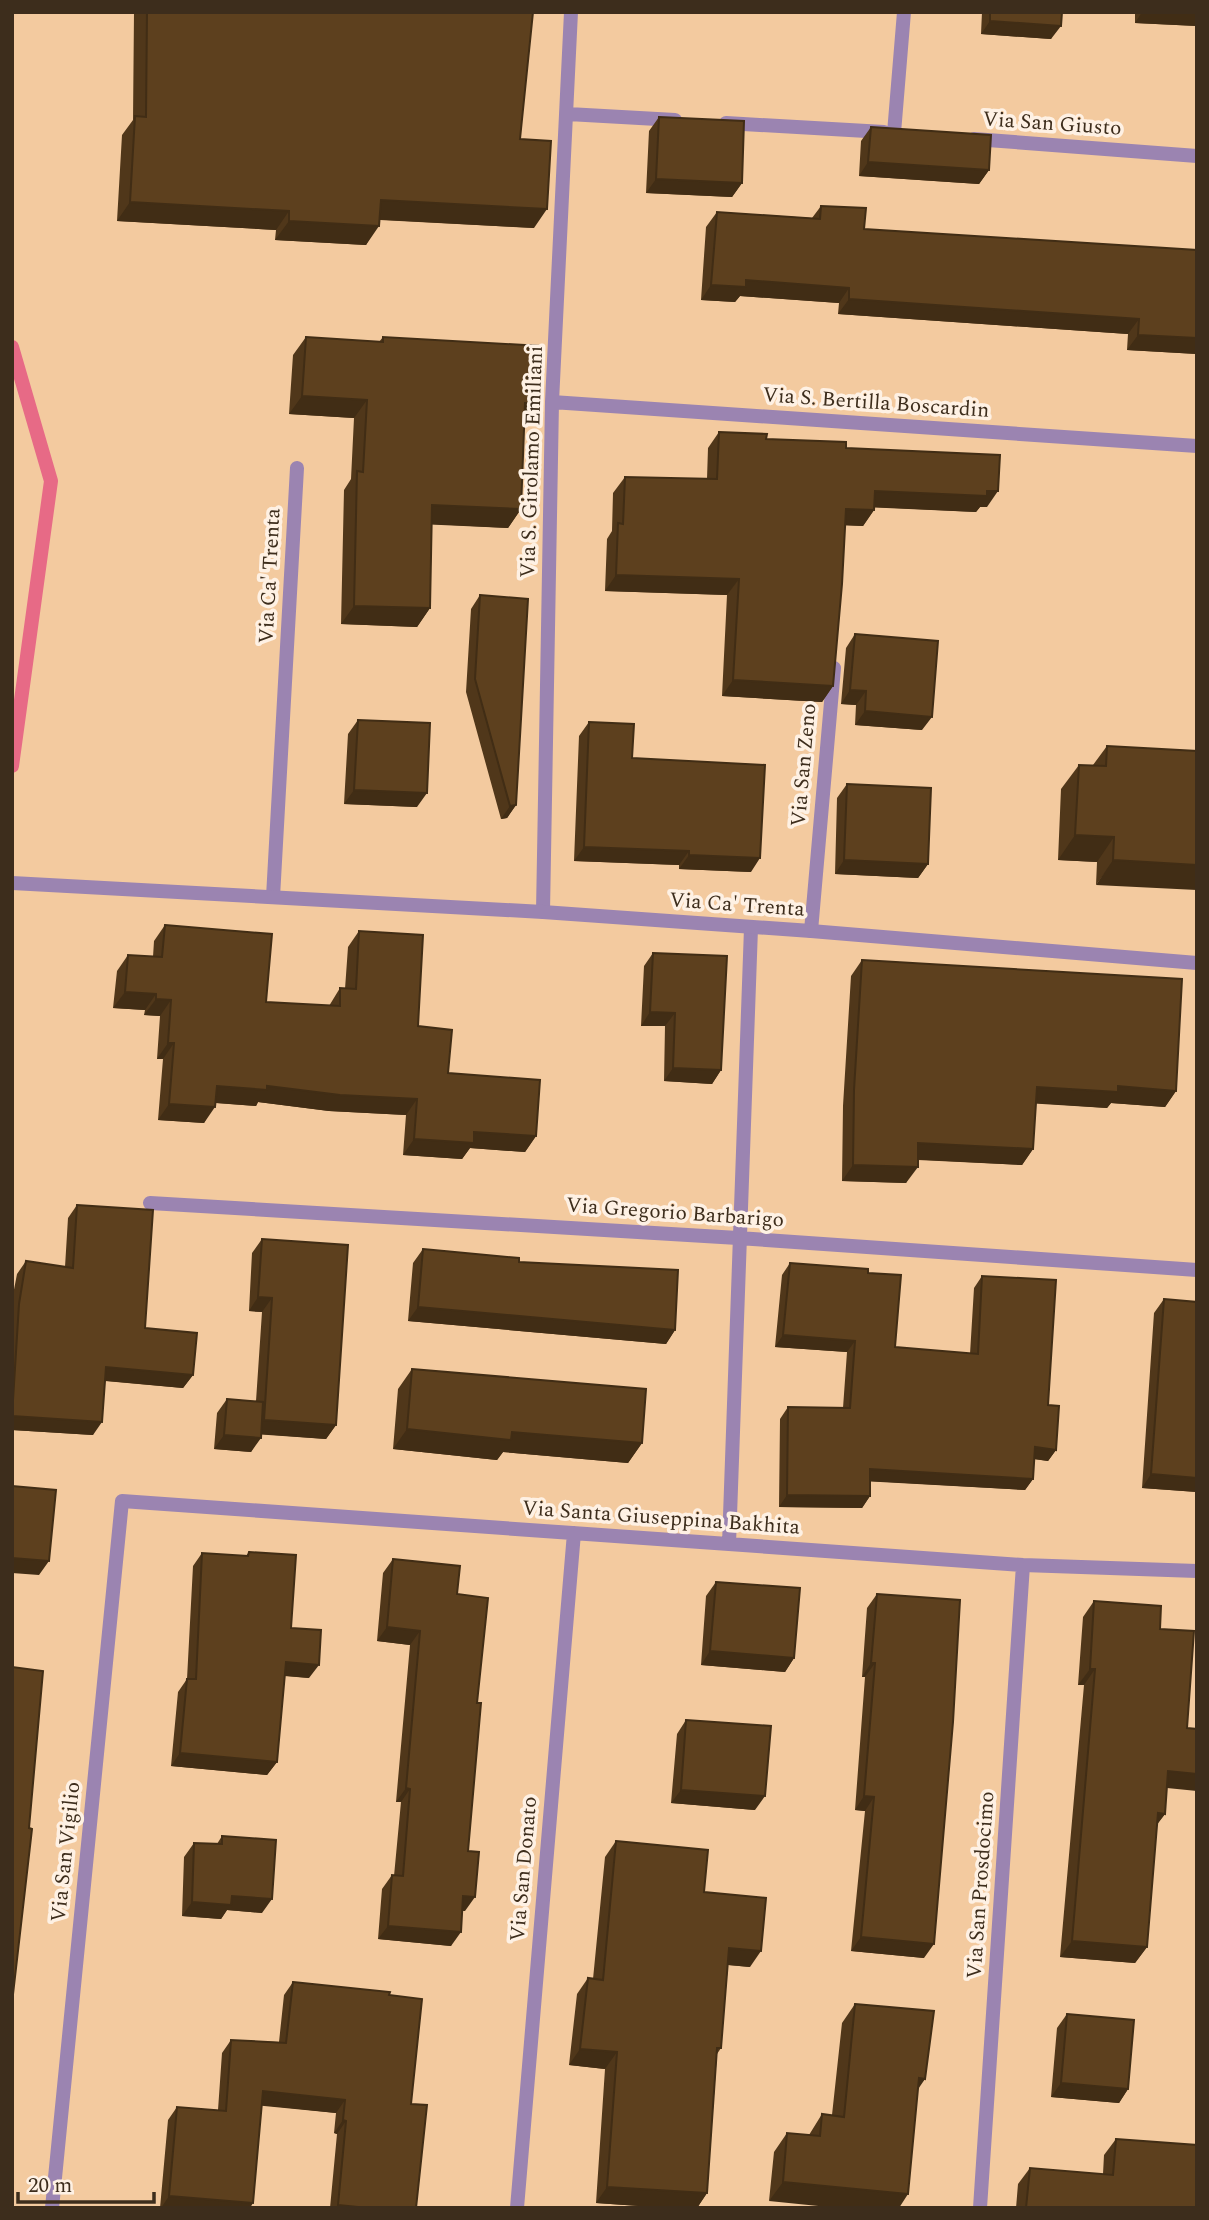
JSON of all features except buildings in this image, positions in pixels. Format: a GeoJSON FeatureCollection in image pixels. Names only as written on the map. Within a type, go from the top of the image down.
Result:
{"type":"FeatureCollection","features":[{"type":"Feature","properties":{"kind":"street","name":"Via S. Girolamo Emiliani"},"geometry":{"type":"LineString","coordinates":[[543,912],[552,402],[571,12]]}},
{"type":"Feature","properties":{"kind":"street"},"geometry":{"type":"LineString","coordinates":[[717,122],[901,134],[904,12]]}},
{"type":"Feature","properties":{"kind":"street"},"geometry":{"type":"LineString","coordinates":[[568,114],[690,121]]}},
{"type":"Feature","properties":{"kind":"street","name":"Via San Giusto"},"geometry":{"type":"LineString","coordinates":[[963,138],[1197,156]]}},
{"type":"Feature","properties":{"kind":"street","name":"Via S. Bertilla Boscardin"},"geometry":{"type":"LineString","coordinates":[[552,402],[1197,446]]}},
{"type":"Feature","properties":{"kind":"street","name":"Via Ca' Trenta"},"geometry":{"type":"LineString","coordinates":[[273,897],[297,468]]}},
{"type":"Feature","properties":{"kind":"street","name":"Via San Zeno"},"geometry":{"type":"LineString","coordinates":[[811,931],[835,658]]}},
{"type":"Feature","properties":{"kind":"street","name":"Via Ca' Trenta"},"geometry":{"type":"LineString","coordinates":[[12,883],[543,912],[1197,963]]}},
{"type":"Feature","properties":{"kind":"street"},"geometry":{"type":"LineString","coordinates":[[729,1544],[751,928]]}},
{"type":"Feature","properties":{"kind":"street","name":"Via Gregorio Barbarigo"},"geometry":{"type":"LineString","coordinates":[[150,1203],[738,1238],[1197,1270]]}},
{"type":"Feature","properties":{"kind":"street","name":"Via Santa Giuseppina Bakhita"},"geometry":{"type":"LineString","coordinates":[[122,1501],[1023,1564],[1197,1571]]}},
{"type":"Feature","properties":{"kind":"street","name":"Via San Vigilio"},"geometry":{"type":"LineString","coordinates":[[52,2208],[122,1501]]}},
{"type":"Feature","properties":{"kind":"street","name":"Via San Donato"},"geometry":{"type":"LineString","coordinates":[[517,2208],[574,1533]]}},
{"type":"Feature","properties":{"kind":"street","name":"Via San Prosdocimo"},"geometry":{"type":"LineString","coordinates":[[980,2208],[1023,1564]]}},
{"type":"Feature","properties":{"kind":"waterway"},"geometry":{"type":"LineString","coordinates":[[12,347],[51,481],[12,766]]}}]}
